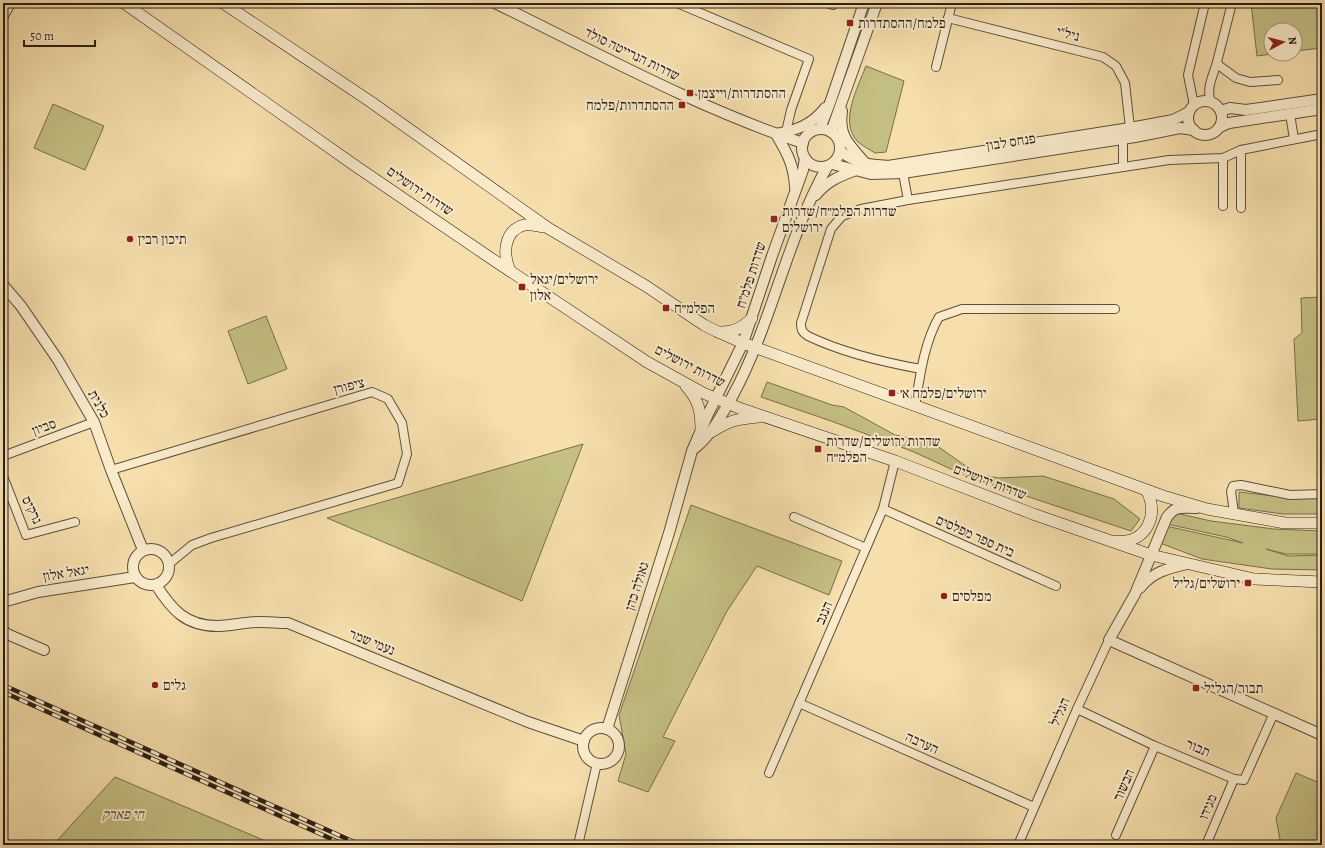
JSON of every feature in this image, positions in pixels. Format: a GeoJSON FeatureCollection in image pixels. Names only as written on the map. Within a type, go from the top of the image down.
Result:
{"type":"FeatureCollection","features":[{"type":"Feature","properties":{"kind":"main road","name":"שדרות ירושלים"},"geometry":{"type":"LineString","coordinates":[[124,3],[357,167],[647,362],[681,382],[728,403],[763,416],[895,461],[1033,514],[1151,555],[1254,579],[1322,582]]}},
{"type":"Feature","properties":{"kind":"main road"},"geometry":{"type":"LineString","coordinates":[[223,3],[371,102],[548,228],[646,286],[716,331],[755,348],[1168,498],[1207,509],[1285,523],[1322,523]]}},
{"type":"Feature","properties":{"kind":"main road"},"geometry":{"type":"LineString","coordinates":[[510,271],[506,262],[505,252],[506,242],[511,235],[522,226],[526,225],[548,228]]}},
{"type":"Feature","properties":{"kind":"main road"},"geometry":{"type":"LineString","coordinates":[[716,331],[728,332],[738,330],[752,318]]}},
{"type":"Feature","properties":{"kind":"main road"},"geometry":{"type":"LineString","coordinates":[[681,382],[697,401],[706,431],[735,419],[763,416]]}},
{"type":"Feature","properties":{"kind":"main road"},"geometry":{"type":"LineString","coordinates":[[1111,541],[1131,541],[1144,532],[1150,520],[1152,506],[1146,490]]}},
{"type":"Feature","properties":{"kind":"street"},"geometry":{"type":"LineString","coordinates":[[3,16],[10,3]]}},
{"type":"Feature","properties":{"kind":"street","name":"שדרות הנרייטה סולד"},"geometry":{"type":"LineString","coordinates":[[496,3],[697,102],[776,134],[803,143]]}},
{"type":"Feature","properties":{"kind":"street"},"geometry":{"type":"LineString","coordinates":[[677,3],[809,59],[791,110],[786,132]]}},
{"type":"Feature","properties":{"kind":"street"},"geometry":{"type":"LineString","coordinates":[[820,129],[864,3]]}},
{"type":"Feature","properties":{"kind":"street"},"geometry":{"type":"LineString","coordinates":[[831,132],[877,3]]}},
{"type":"Feature","properties":{"kind":"street"},"geometry":{"type":"LineString","coordinates":[[936,68],[952,3]]}},
{"type":"Feature","properties":{"kind":"street"},"geometry":{"type":"LineString","coordinates":[[1205,3],[1188,75],[1191,109],[1188,122],[1194,130],[1202,135],[1208,135],[1213,134],[1220,127],[1229,122],[1322,109]]}},
{"type":"Feature","properties":{"kind":"street"},"geometry":{"type":"LineString","coordinates":[[1210,101],[1208,92],[1209,83],[1217,64],[1232,3]]}},
{"type":"Feature","properties":{"kind":"street","name":"ניל\"י"},"geometry":{"type":"LineString","coordinates":[[948,18],[1103,57],[1116,66],[1125,83],[1130,128]]}},
{"type":"Feature","properties":{"kind":"street"},"geometry":{"type":"LineString","coordinates":[[1217,64],[1236,78],[1250,82],[1278,80]]}},
{"type":"Feature","properties":{"kind":"street"},"geometry":{"type":"LineString","coordinates":[[850,81],[842,111],[842,132],[849,144],[866,164]]}},
{"type":"Feature","properties":{"kind":"street"},"geometry":{"type":"LineString","coordinates":[[1221,111],[1230,108],[1246,110],[1322,99]]}},
{"type":"Feature","properties":{"kind":"street"},"geometry":{"type":"LineString","coordinates":[[795,191],[794,173],[791,162],[788,153],[776,134],[795,130],[814,120],[831,100]]}},
{"type":"Feature","properties":{"kind":"street"},"geometry":{"type":"LineString","coordinates":[[1191,109],[1202,101],[1210,101],[1218,106],[1221,111],[1222,122],[1220,127]]}},
{"type":"Feature","properties":{"kind":"street","name":"פנחס לבון"},"geometry":{"type":"LineString","coordinates":[[840,151],[851,160],[866,164],[888,166],[1173,120],[1191,109]]}},
{"type":"Feature","properties":{"kind":"street"},"geometry":{"type":"LineString","coordinates":[[1290,114],[1294,139]]}},
{"type":"Feature","properties":{"kind":"street","name":"פנחס לבון"},"geometry":{"type":"LineString","coordinates":[[830,165],[871,174],[903,173],[1123,139],[1180,128],[1194,130]]}},
{"type":"Feature","properties":{"kind":"street"},"geometry":{"type":"LineString","coordinates":[[820,129],[831,132],[837,137],[839,142],[840,151],[836,160],[830,165],[822,168],[812,165],[804,158],[802,148],[803,143],[809,134],[814,130],[820,129]]}},
{"type":"Feature","properties":{"kind":"street"},"geometry":{"type":"LineString","coordinates":[[921,369],[849,352],[803,333],[800,323],[831,229],[842,216],[861,209],[908,200],[1123,167],[1169,160],[1223,158],[1241,150],[1322,134]]}},
{"type":"Feature","properties":{"kind":"street"},"geometry":{"type":"LineString","coordinates":[[1123,139],[1123,167]]}},
{"type":"Feature","properties":{"kind":"street"},"geometry":{"type":"LineString","coordinates":[[1241,150],[1241,208]]}},
{"type":"Feature","properties":{"kind":"street","name":"שדרות פלמ\"ח"},"geometry":{"type":"LineString","coordinates":[[716,398],[743,343],[802,170],[804,158]]}},
{"type":"Feature","properties":{"kind":"street"},"geometry":{"type":"LineString","coordinates":[[1223,158],[1223,206]]}},
{"type":"Feature","properties":{"kind":"street","name":"שדרות פלמ\"ח"},"geometry":{"type":"LineString","coordinates":[[755,348],[807,206],[830,165]]}},
{"type":"Feature","properties":{"kind":"street"},"geometry":{"type":"LineString","coordinates":[[807,206],[820,190],[830,181],[856,170]]}},
{"type":"Feature","properties":{"kind":"street"},"geometry":{"type":"LineString","coordinates":[[903,173],[908,200]]}},
{"type":"Feature","properties":{"kind":"street","name":"כלנית"},"geometry":{"type":"LineString","coordinates":[[3,285],[21,306],[58,360],[94,422],[111,470],[143,550]]}},
{"type":"Feature","properties":{"kind":"street"},"geometry":{"type":"LineString","coordinates":[[915,406],[921,369],[934,326],[939,317],[962,309],[1115,309]]}},
{"type":"Feature","properties":{"kind":"street","name":"גאולה כהן"},"geometry":{"type":"LineString","coordinates":[[606,729],[669,533],[692,451],[728,403],[742,379],[755,348]]}},
{"type":"Feature","properties":{"kind":"street","name":"ציפורן"},"geometry":{"type":"LineString","coordinates":[[111,470],[372,392],[388,399],[402,423],[407,454],[398,483],[211,538],[192,545],[169,564]]}},
{"type":"Feature","properties":{"kind":"street","name":"גאולה כהן"},"geometry":{"type":"LineString","coordinates":[[706,431],[716,398]]}},
{"type":"Feature","properties":{"kind":"street","name":"סביון"},"geometry":{"type":"LineString","coordinates":[[3,456],[94,422]]}},
{"type":"Feature","properties":{"kind":"street","name":"הנגב"},"geometry":{"type":"LineString","coordinates":[[769,773],[883,509],[895,461]]}},
{"type":"Feature","properties":{"kind":"street","name":"נרקיס"},"geometry":{"type":"LineString","coordinates":[[3,476],[26,535],[75,522]]}},
{"type":"Feature","properties":{"kind":"street"},"geometry":{"type":"LineString","coordinates":[[1234,513],[1230,491],[1233,486],[1241,485],[1290,495],[1322,494]]}},
{"type":"Feature","properties":{"kind":"street","name":"הגליל"},"geometry":{"type":"LineString","coordinates":[[1018,845],[1076,709],[1109,640],[1135,594],[1167,517],[1172,510],[1180,508],[1207,509]]}},
{"type":"Feature","properties":{"kind":"street","name":"בית ספר מפלסים"},"geometry":{"type":"LineString","coordinates":[[883,509],[1056,586]]}},
{"type":"Feature","properties":{"kind":"street"},"geometry":{"type":"LineString","coordinates":[[794,517],[866,548]]}},
{"type":"Feature","properties":{"kind":"street"},"geometry":{"type":"LineString","coordinates":[[149,549],[160,551],[165,555],[169,564],[169,573],[162,583],[150,586],[144,585],[135,576],[133,564],[138,554],[143,550],[149,549]]}},
{"type":"Feature","properties":{"kind":"street","name":"הגליל"},"geometry":{"type":"LineString","coordinates":[[1135,594],[1144,582],[1154,575],[1161,571],[1187,564]]}},
{"type":"Feature","properties":{"kind":"street","name":"יגאל אלון"},"geometry":{"type":"LineString","coordinates":[[3,602],[38,592],[135,576]]}},
{"type":"Feature","properties":{"kind":"street","name":"נעמי שמר"},"geometry":{"type":"LineString","coordinates":[[156,585],[166,601],[175,611],[186,619],[201,625],[217,626],[260,622],[288,624],[528,722],[584,741]]}},
{"type":"Feature","properties":{"kind":"street"},"geometry":{"type":"LineString","coordinates":[[3,630],[7,634],[44,650]]}},
{"type":"Feature","properties":{"kind":"street"},"geometry":{"type":"LineString","coordinates":[[1109,640],[1322,735]]}},
{"type":"Feature","properties":{"kind":"street","name":"הערבה"},"geometry":{"type":"LineString","coordinates":[[799,703],[1034,807]]}},
{"type":"Feature","properties":{"kind":"street","name":"תבור"},"geometry":{"type":"LineString","coordinates":[[1076,709],[1155,746],[1234,779]]}},
{"type":"Feature","properties":{"kind":"street"},"geometry":{"type":"LineString","coordinates":[[1234,779],[1244,780],[1274,714]]}},
{"type":"Feature","properties":{"kind":"street"},"geometry":{"type":"LineString","coordinates":[[601,728],[606,729],[616,736],[618,747],[614,758],[608,762],[597,763],[587,757],[583,746],[584,741],[590,731],[601,728]]}},
{"type":"Feature","properties":{"kind":"street","name":"הבשור"},"geometry":{"type":"LineString","coordinates":[[1116,835],[1155,746]]}},
{"type":"Feature","properties":{"kind":"street"},"geometry":{"type":"LineString","coordinates":[[578,845],[597,763]]}},
{"type":"Feature","properties":{"kind":"street","name":"מגידו"},"geometry":{"type":"LineString","coordinates":[[1206,845],[1234,779]]}},
{"type":"Feature","properties":{"kind":"green space"},"geometry":{"type":"Polygon","coordinates":[[[1251,3],[1322,3],[1322,48],[1303,50],[1303,22],[1263,22],[1263,55],[1257,56],[1251,3]]]}},
{"type":"Feature","properties":{"kind":"green space"},"geometry":{"type":"Polygon","coordinates":[[[866,66],[904,81],[886,152],[875,153],[859,143],[852,133],[850,114],[852,104],[866,66]]]}},
{"type":"Feature","properties":{"kind":"green space"},"geometry":{"type":"Polygon","coordinates":[[[53,104],[104,126],[85,170],[34,148],[53,104]]]}},
{"type":"Feature","properties":{"kind":"green space"},"geometry":{"type":"Polygon","coordinates":[[[1322,297],[1322,419],[1298,421],[1294,339],[1302,333],[1301,298],[1322,297]]]}},
{"type":"Feature","properties":{"kind":"green space"},"geometry":{"type":"Polygon","coordinates":[[[266,316],[287,369],[248,384],[228,331],[266,316]]]}},
{"type":"Feature","properties":{"kind":"green space"},"geometry":{"type":"Polygon","coordinates":[[[767,382],[832,405],[844,407],[895,435],[933,443],[977,474],[998,478],[1043,476],[1114,499],[1140,519],[1131,531],[966,476],[914,452],[761,397],[767,382]]]}},
{"type":"Feature","properties":{"kind":"green space"},"geometry":{"type":"Polygon","coordinates":[[[583,444],[522,601],[327,518],[583,444]]]}},
{"type":"Feature","properties":{"kind":"green space"},"geometry":{"type":"Polygon","coordinates":[[[1239,492],[1283,497],[1322,498],[1322,514],[1283,514],[1239,508],[1239,492]]]}},
{"type":"Feature","properties":{"kind":"green space"},"geometry":{"type":"Polygon","coordinates":[[[691,505],[842,561],[829,595],[757,566],[727,611],[663,737],[675,741],[648,792],[618,781],[626,754],[619,715],[691,505]]]}},
{"type":"Feature","properties":{"kind":"green space"},"geometry":{"type":"Polygon","coordinates":[[[1176,513],[1211,521],[1274,529],[1322,531],[1322,554],[1286,554],[1266,549],[1288,556],[1322,555],[1322,570],[1272,569],[1202,559],[1160,543],[1166,526],[1243,543],[1226,537],[1167,524],[1176,513]]]}},
{"type":"Feature","properties":{"kind":"green space"},"geometry":{"type":"Polygon","coordinates":[[[1296,773],[1322,784],[1322,845],[1281,845],[1276,818],[1296,773]]]}},
{"type":"Feature","properties":{"kind":"green space","name":"חי פארק"},"geometry":{"type":"Polygon","coordinates":[[[115,777],[275,845],[53,845],[115,777]]]}},
{"type":"Feature","properties":{"kind":"railway"},"geometry":{"type":"LineString","coordinates":[[3,685],[361,845]]}},
{"type":"Feature","properties":{"kind":"railway"},"geometry":{"type":"LineString","coordinates":[[3,692],[345,845]]}},
{"type":"Feature","properties":{"kind":"place","name":"פלמח/ההסתדרות"},"geometry":{"type":"Point","coordinates":[850,23]}},
{"type":"Feature","properties":{"kind":"place","name":"ההסתדרות/וייצמן"},"geometry":{"type":"Point","coordinates":[690,93]}},
{"type":"Feature","properties":{"kind":"place","name":"ההסתדרות/פלמח"},"geometry":{"type":"Point","coordinates":[682,105]}},
{"type":"Feature","properties":{"kind":"place","name":"שדרות הפלמ״ח/שדרות ירושלים"},"geometry":{"type":"Point","coordinates":[774,219]}},
{"type":"Feature","properties":{"kind":"place","name":"תיכון רבין"},"geometry":{"type":"Point","coordinates":[130,239]}},
{"type":"Feature","properties":{"kind":"place","name":"ירושלים/יגאל אלון"},"geometry":{"type":"Point","coordinates":[522,287]}},
{"type":"Feature","properties":{"kind":"place","name":"הפלמ״ח"},"geometry":{"type":"Point","coordinates":[666,308]}},
{"type":"Feature","properties":{"kind":"place","name":"ירושלים/פלמח א׳"},"geometry":{"type":"Point","coordinates":[892,393]}},
{"type":"Feature","properties":{"kind":"place","name":"שדרות ירושלים/שדרות הפלמ״ח"},"geometry":{"type":"Point","coordinates":[818,449]}},
{"type":"Feature","properties":{"kind":"place","name":"ירושלים/גליל"},"geometry":{"type":"Point","coordinates":[1248,583]}},
{"type":"Feature","properties":{"kind":"place","name":"מפלסים"},"geometry":{"type":"Point","coordinates":[944,596]}},
{"type":"Feature","properties":{"kind":"place","name":"גלים"},"geometry":{"type":"Point","coordinates":[155,685]}},
{"type":"Feature","properties":{"kind":"place","name":"תבור/הגליל"},"geometry":{"type":"Point","coordinates":[1196,688]}}]}
